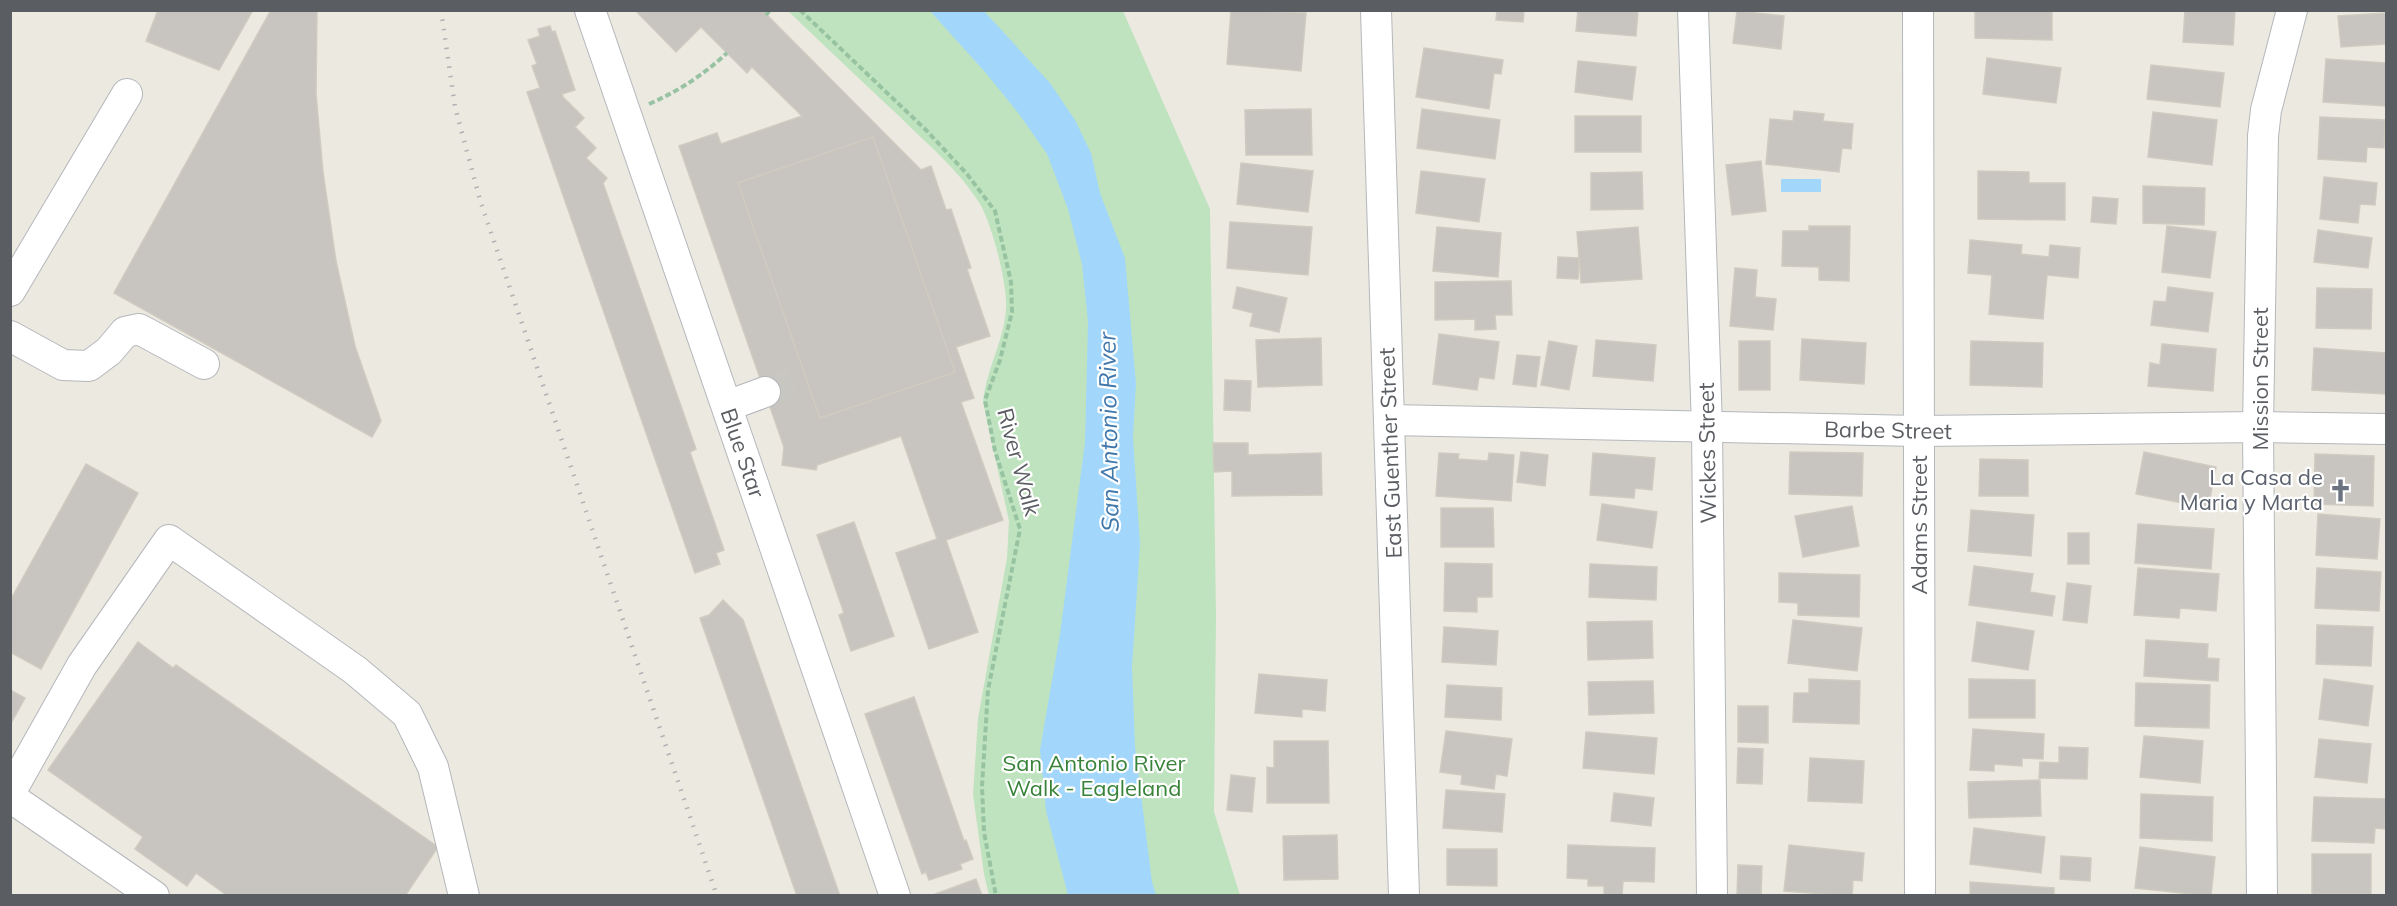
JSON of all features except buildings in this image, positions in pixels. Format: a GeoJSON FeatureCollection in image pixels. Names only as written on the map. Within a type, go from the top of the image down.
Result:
{"type":"FeatureCollection","features":[{"type":"Feature","properties":{"kind":"street","name":"Blue Star"},"geometry":{"type":"LineString","coordinates":[[590,10],[895,896]]}},
{"type":"Feature","properties":{"kind":"street","name":"East Guenther Street"},"geometry":{"type":"LineString","coordinates":[[1376,10],[1404,896]]}},
{"type":"Feature","properties":{"kind":"street","name":"Wickes Street"},"geometry":{"type":"LineString","coordinates":[[1693,10],[1707,427],[1712,896]]}},
{"type":"Feature","properties":{"kind":"street","name":"Adams Street"},"geometry":{"type":"LineString","coordinates":[[1918,10],[1920,896]]}},
{"type":"Feature","properties":{"kind":"street","name":"Mission Street"},"geometry":{"type":"LineString","coordinates":[[2262,896],[2258,427],[2263,136],[2266,110],[2292,10]]}},
{"type":"Feature","properties":{"kind":"street"},"geometry":{"type":"LineString","coordinates":[[12,284],[127,94]]}},
{"type":"Feature","properties":{"kind":"street"},"geometry":{"type":"LineString","coordinates":[[10,336],[63,364],[90,366],[109,351],[125,333],[139,329],[204,364]]}},
{"type":"Feature","properties":{"kind":"street"},"geometry":{"type":"LineString","coordinates":[[727,406],[765,392]]}},
{"type":"Feature","properties":{"kind":"street","name":"Barbe Street"},"geometry":{"type":"LineString","coordinates":[[1389,420],[1918,431],[2258,427],[2386,429]]}},
{"type":"Feature","properties":{"kind":"street"},"geometry":{"type":"LineString","coordinates":[[154,896],[10,795],[82,665],[169,540],[355,670],[407,714],[433,767],[464,896]]}},
{"type":"Feature","properties":{"kind":"path","name":"River Walk"},"geometry":{"type":"LineString","coordinates":[[800,10],[926,130],[967,174],[995,212],[1011,282],[1012,312],[1000,360],[985,400],[995,451],[1020,529],[988,690],[982,786],[984,831],[996,896]]}},
{"type":"Feature","properties":{"kind":"path"},"geometry":{"type":"LineString","coordinates":[[626,114],[667,96],[701,76],[727,53]]}},
{"type":"Feature","properties":{"kind":"green space","name":"San Antonio River Walk - Eagleland"},"geometry":{"type":"Polygon","coordinates":[[[788,11],[1123,11],[1210,209],[1216,615],[1214,812],[1240,895],[989,895],[973,795],[978,718],[1007,558],[1009,521],[983,402],[1005,321],[1006,299],[1002,271],[985,213],[963,180],[788,11]]]}},
{"type":"Feature","properties":{"kind":"water","name":"San Antonio River"},"geometry":{"type":"Polygon","coordinates":[[[930,11],[984,11],[1050,83],[1075,120],[1091,153],[1100,193],[1125,258],[1136,384],[1133,437],[1140,544],[1132,667],[1135,746],[1152,882],[1156,895],[1068,895],[1046,811],[1040,750],[1060,634],[1085,442],[1088,322],[1082,264],[1068,209],[1047,154],[985,72],[930,11]]]}},
{"type":"Feature","properties":{"kind":"water"},"geometry":{"type":"Polygon","coordinates":[[[1781,179],[1821,179],[1821,192],[1781,192],[1781,179]]]}},
{"type":"Feature","properties":{"kind":"tunnel"},"geometry":{"type":"LineString","coordinates":[[765,392],[806,377]]}},
{"type":"Feature","properties":{"kind":"railway"},"geometry":{"type":"LineString","coordinates":[[441,10],[455,107],[480,200],[717,896]]}},
{"type":"Feature","properties":{"kind":"place","name":"La Casa de Maria y Marta"},"geometry":{"type":"Point","coordinates":[2341,490]}}]}
